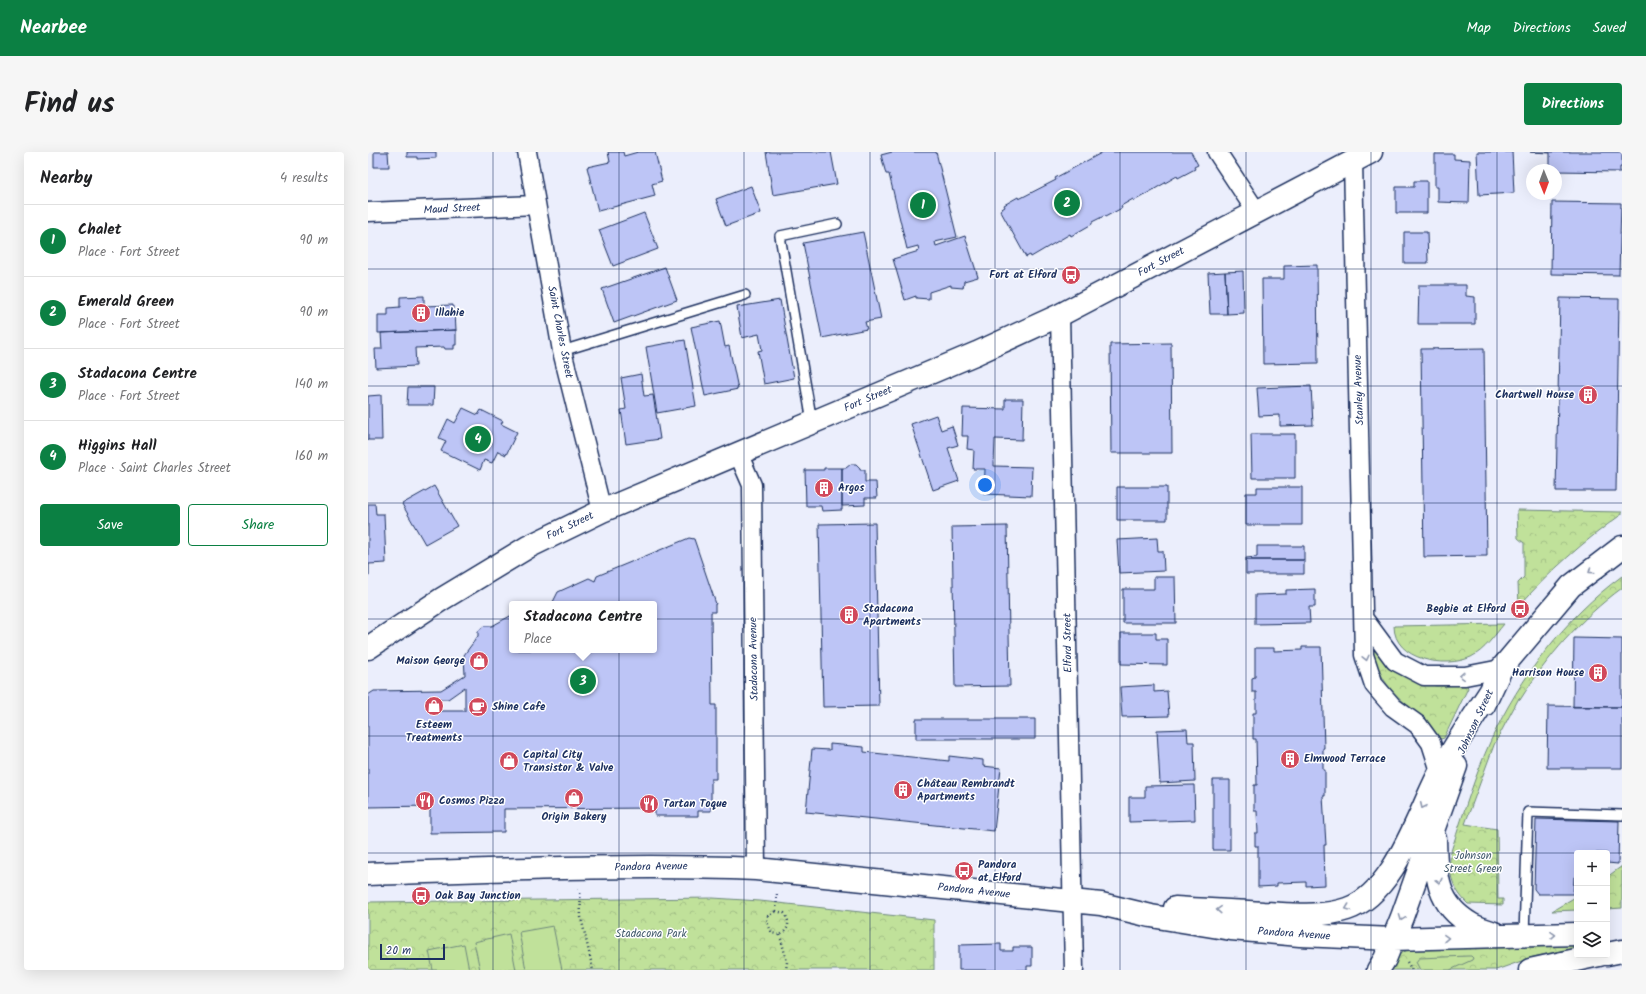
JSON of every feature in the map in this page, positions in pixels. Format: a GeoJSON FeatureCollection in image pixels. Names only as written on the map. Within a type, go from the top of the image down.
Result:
{"type":"FeatureCollection","features":[{"type":"Feature","properties":{"kind":"main road","name":"Fort Street"},"geometry":{"type":"LineString","coordinates":[[368,648],[442,599],[528,547],[602,511],[977,353],[1060,315],[1362,156]]}},
{"type":"Feature","properties":{"kind":"main road","name":"Johnson Street"},"geometry":{"type":"LineString","coordinates":[[1378,970],[1394,939],[1459,758],[1500,669],[1571,586],[1622,547]]}},
{"type":"Feature","properties":{"kind":"main road"},"geometry":{"type":"LineString","coordinates":[[1101,904],[1304,915],[1347,909],[1358,904],[1370,895],[1383,881],[1396,863],[1440,771],[1490,692]]}},
{"type":"Feature","properties":{"kind":"main road"},"geometry":{"type":"LineString","coordinates":[[1434,828],[1436,867],[1442,896],[1454,913],[1472,925],[1500,936]]}},
{"type":"Feature","properties":{"kind":"main road","name":"Pandora Avenue"},"geometry":{"type":"LineString","coordinates":[[368,874],[579,868],[704,867],[756,869],[1101,904],[1151,916],[1230,929],[1300,935],[1394,939],[1574,934]]}},
{"type":"Feature","properties":{"kind":"main road"},"geometry":{"type":"LineString","coordinates":[[1610,937],[1622,939]]}},
{"type":"Feature","properties":{"kind":"main road"},"geometry":{"type":"LineString","coordinates":[[1610,953],[1622,951]]}},
{"type":"Feature","properties":{"kind":"main road"},"geometry":{"type":"LineString","coordinates":[[1530,970],[1586,961]]}},
{"type":"Feature","properties":{"kind":"street","name":"Saint Charles Street"},"geometry":{"type":"LineString","coordinates":[[527,152],[562,350],[602,511]]}},
{"type":"Feature","properties":{"kind":"street"},"geometry":{"type":"LineString","coordinates":[[1217,152],[1256,211]]}},
{"type":"Feature","properties":{"kind":"street","name":"Stanley Avenue"},"geometry":{"type":"LineString","coordinates":[[1362,156],[1364,655],[1374,685],[1393,707],[1418,725],[1432,743],[1440,771]]}},
{"type":"Feature","properties":{"kind":"street","name":"Maud Street"},"geometry":{"type":"LineString","coordinates":[[368,212],[536,205]]}},
{"type":"Feature","properties":{"kind":"street","name":"Elford Street"},"geometry":{"type":"LineString","coordinates":[[1060,315],[1074,901],[1074,970]]}},
{"type":"Feature","properties":{"kind":"street","name":"Stadacona Avenue"},"geometry":{"type":"LineString","coordinates":[[738,453],[752,485],[756,869]]}},
{"type":"Feature","properties":{"kind":"street"},"geometry":{"type":"LineString","coordinates":[[1364,619],[1395,661],[1424,676],[1465,676],[1500,669]]}},
{"type":"Feature","properties":{"kind":"lane"},"geometry":{"type":"LineString","coordinates":[[812,422],[780,236],[837,224]]}},
{"type":"Feature","properties":{"kind":"lane"},"geometry":{"type":"LineString","coordinates":[[562,350],[745,294]]}},
{"type":"Feature","properties":{"kind":"lane"},"geometry":{"type":"LineString","coordinates":[[1524,936],[1528,812],[1622,815]]}},
{"type":"Feature","properties":{"kind":"path"},"geometry":{"type":"LineString","coordinates":[[579,868],[581,917],[592,970]]}},
{"type":"Feature","properties":{"kind":"path"},"geometry":{"type":"LineString","coordinates":[[776,911],[784,913],[788,918],[789,923],[784,933],[780,935],[772,933],[767,922],[768,916],[776,911]]}},
{"type":"Feature","properties":{"kind":"path"},"geometry":{"type":"LineString","coordinates":[[780,935],[787,962],[786,970]]}},
{"type":"Feature","properties":{"kind":"path"},"geometry":{"type":"LineString","coordinates":[[1406,960],[1412,970]]}},
{"type":"Feature","properties":{"kind":"green space"},"geometry":{"type":"Polygon","coordinates":[[[1517,510],[1622,512],[1622,514],[1568,557],[1519,606],[1518,583],[1524,577],[1524,543],[1518,538],[1517,510]]]}},
{"type":"Feature","properties":{"kind":"green space","name":"Johnson Street Green"},"geometry":{"type":"Polygon","coordinates":[[[1622,576],[1622,588],[1592,612],[1579,625],[1542,668],[1520,700],[1519,698],[1494,745],[1465,824],[1497,829],[1498,899],[1503,899],[1503,905],[1468,904],[1462,898],[1454,885],[1450,871],[1450,856],[1470,794],[1491,740],[1530,671],[1546,650],[1582,610],[1601,592],[1622,576]]]}},
{"type":"Feature","properties":{"kind":"green space"},"geometry":{"type":"Polygon","coordinates":[[[1504,624],[1481,651],[1460,661],[1448,662],[1423,659],[1412,654],[1402,647],[1396,638],[1394,626],[1504,624]]]}},
{"type":"Feature","properties":{"kind":"green space"},"geometry":{"type":"Polygon","coordinates":[[[1374,650],[1422,683],[1436,686],[1467,685],[1468,688],[1444,738],[1439,738],[1428,724],[1388,685],[1378,667],[1373,653],[1374,650]]]}},
{"type":"Feature","properties":{"kind":"green space"},"geometry":{"type":"Polygon","coordinates":[[[1622,866],[1622,908],[1610,909],[1610,875],[1622,866]]]}},
{"type":"Feature","properties":{"kind":"green space","name":"Stadacona Park"},"geometry":{"type":"Polygon","coordinates":[[[713,898],[760,901],[934,920],[934,970],[368,970],[368,902],[713,898]]]}},
{"type":"Feature","properties":{"kind":"green space"},"geometry":{"type":"Polygon","coordinates":[[[1574,898],[1574,910],[1552,911],[1574,898]]]}},
{"type":"Feature","properties":{"kind":"green space"},"geometry":{"type":"Polygon","coordinates":[[[553,926],[562,970],[526,970],[519,932],[553,926]]]}},
{"type":"Feature","properties":{"kind":"green space"},"geometry":{"type":"Polygon","coordinates":[[[509,934],[516,970],[480,970],[474,942],[509,934]]]}},
{"type":"Feature","properties":{"kind":"green space"},"geometry":{"type":"Polygon","coordinates":[[[1574,941],[1574,948],[1533,957],[1496,970],[1389,970],[1399,954],[1408,950],[1574,941]]]}},
{"type":"Feature","properties":{"kind":"green space"},"geometry":{"type":"Polygon","coordinates":[[[464,944],[469,970],[433,970],[429,951],[464,944]]]}},
{"type":"Feature","properties":{"kind":"green space"},"geometry":{"type":"Polygon","coordinates":[[[1471,956],[1473,958],[1472,960],[1450,970],[1420,970],[1416,962],[1419,958],[1471,956]]]}},
{"type":"Feature","properties":{"kind":"building"},"geometry":{"type":"Polygon","coordinates":[[[374,152],[388,152],[389,167],[374,167],[374,152]]]}},
{"type":"Feature","properties":{"kind":"building"},"geometry":{"type":"Polygon","coordinates":[[[407,152],[436,152],[436,158],[417,159],[417,157],[407,157],[407,152]]]}},
{"type":"Feature","properties":{"kind":"building"},"geometry":{"type":"Polygon","coordinates":[[[608,152],[623,152],[624,156],[638,152],[655,152],[662,181],[652,184],[655,196],[598,211],[587,167],[610,162],[608,152]]]}},
{"type":"Feature","properties":{"kind":"building"},"geometry":{"type":"Polygon","coordinates":[[[766,152],[831,152],[837,184],[773,195],[766,152]]]}},
{"type":"Feature","properties":{"kind":"building"},"geometry":{"type":"Polygon","coordinates":[[[892,152],[936,152],[957,237],[935,242],[936,246],[965,236],[978,277],[964,281],[963,288],[951,287],[951,285],[929,292],[929,299],[916,298],[916,296],[905,300],[893,259],[919,251],[918,246],[907,249],[889,174],[886,174],[881,155],[892,152]]]}},
{"type":"Feature","properties":{"kind":"building"},"geometry":{"type":"Polygon","coordinates":[[[1103,152],[1191,152],[1198,165],[1194,167],[1195,169],[1178,178],[1177,176],[1134,201],[1133,199],[1121,206],[1122,208],[1092,222],[1092,224],[1071,236],[1070,234],[1031,257],[1030,255],[1026,257],[1000,210],[1005,207],[1004,205],[1018,197],[1019,199],[1056,180],[1055,178],[1103,152]]]}},
{"type":"Feature","properties":{"kind":"building"},"geometry":{"type":"Polygon","coordinates":[[[1477,152],[1512,152],[1514,193],[1479,195],[1477,152]]]}},
{"type":"Feature","properties":{"kind":"building"},"geometry":{"type":"Polygon","coordinates":[[[1530,152],[1622,152],[1622,167],[1620,167],[1620,172],[1562,171],[1562,164],[1550,164],[1550,153],[1530,152]]]}},
{"type":"Feature","properties":{"kind":"building"},"geometry":{"type":"Polygon","coordinates":[[[1435,154],[1454,154],[1454,159],[1470,160],[1469,203],[1438,202],[1438,187],[1435,187],[1435,154]]]}},
{"type":"Feature","properties":{"kind":"building"},"geometry":{"type":"Polygon","coordinates":[[[1414,181],[1427,181],[1427,213],[1396,213],[1396,187],[1414,187],[1414,181]]]}},
{"type":"Feature","properties":{"kind":"building"},"geometry":{"type":"Polygon","coordinates":[[[751,186],[761,213],[726,226],[716,199],[751,186]]]}},
{"type":"Feature","properties":{"kind":"building"},"geometry":{"type":"Polygon","coordinates":[[[1552,202],[1621,203],[1619,275],[1551,274],[1552,202]]]}},
{"type":"Feature","properties":{"kind":"building"},"geometry":{"type":"Polygon","coordinates":[[[644,213],[658,249],[613,266],[599,230],[644,213]]]}},
{"type":"Feature","properties":{"kind":"building"},"geometry":{"type":"Polygon","coordinates":[[[863,232],[881,319],[865,322],[867,329],[822,338],[803,243],[863,232]]]}},
{"type":"Feature","properties":{"kind":"building"},"geometry":{"type":"Polygon","coordinates":[[[1404,232],[1427,232],[1428,263],[1404,263],[1404,232]]]}},
{"type":"Feature","properties":{"kind":"building"},"geometry":{"type":"Polygon","coordinates":[[[1317,265],[1318,363],[1263,364],[1262,279],[1284,279],[1284,266],[1317,265]]]}},
{"type":"Feature","properties":{"kind":"building"},"geometry":{"type":"Polygon","coordinates":[[[665,267],[677,300],[614,323],[602,289],[665,267]]]}},
{"type":"Feature","properties":{"kind":"building"},"geometry":{"type":"Polygon","coordinates":[[[1243,271],[1244,313],[1227,314],[1225,272],[1243,271]]]}},
{"type":"Feature","properties":{"kind":"building"},"geometry":{"type":"Polygon","coordinates":[[[1225,272],[1227,314],[1210,314],[1208,273],[1225,272]]]}},
{"type":"Feature","properties":{"kind":"building"},"geometry":{"type":"Polygon","coordinates":[[[1419,285],[1466,285],[1466,296],[1475,297],[1475,324],[1418,324],[1419,285]]]}},
{"type":"Feature","properties":{"kind":"building","name":"Illahie"},"geometry":{"type":"Polygon","coordinates":[[[424,296],[424,306],[453,305],[456,330],[378,333],[378,315],[388,315],[388,308],[400,307],[400,297],[424,296]]]}},
{"type":"Feature","properties":{"kind":"building","name":"Chartwell House"},"geometry":{"type":"Polygon","coordinates":[[[1560,298],[1619,299],[1616,491],[1556,491],[1560,298]]]}},
{"type":"Feature","properties":{"kind":"building"},"geometry":{"type":"Polygon","coordinates":[[[780,300],[794,378],[764,384],[758,351],[762,350],[759,334],[742,338],[737,307],[780,300]]]}},
{"type":"Feature","properties":{"kind":"building"},"geometry":{"type":"Polygon","coordinates":[[[720,321],[725,347],[729,346],[738,389],[705,396],[691,327],[720,321]]]}},
{"type":"Feature","properties":{"kind":"building"},"geometry":{"type":"Polygon","coordinates":[[[456,330],[456,345],[454,345],[454,349],[445,349],[444,347],[415,348],[416,366],[376,368],[375,349],[382,349],[381,333],[456,330]]]}},
{"type":"Feature","properties":{"kind":"building"},"geometry":{"type":"Polygon","coordinates":[[[685,340],[696,406],[657,413],[646,347],[685,340]]]}},
{"type":"Feature","properties":{"kind":"building"},"geometry":{"type":"Polygon","coordinates":[[[1171,343],[1172,453],[1111,453],[1110,344],[1171,343]]]}},
{"type":"Feature","properties":{"kind":"building"},"geometry":{"type":"Polygon","coordinates":[[[1484,348],[1487,556],[1424,557],[1421,349],[1484,348]]]}},
{"type":"Feature","properties":{"kind":"building"},"geometry":{"type":"Polygon","coordinates":[[[641,374],[644,396],[653,395],[660,439],[626,444],[621,410],[626,409],[621,378],[641,374]]]}},
{"type":"Feature","properties":{"kind":"building"},"geometry":{"type":"Polygon","coordinates":[[[1311,386],[1313,425],[1280,426],[1280,415],[1259,416],[1257,388],[1311,386]]]}},
{"type":"Feature","properties":{"kind":"building"},"geometry":{"type":"Polygon","coordinates":[[[408,387],[434,387],[433,405],[407,405],[408,387]]]}},
{"type":"Feature","properties":{"kind":"building"},"geometry":{"type":"Polygon","coordinates":[[[381,395],[382,440],[368,440],[368,396],[381,395]]]}},
{"type":"Feature","properties":{"kind":"building"},"geometry":{"type":"Polygon","coordinates":[[[1005,399],[1023,399],[1022,440],[995,439],[994,466],[1032,467],[1031,496],[984,494],[985,469],[973,469],[974,450],[967,449],[968,436],[962,436],[963,408],[1005,409],[1005,399]]]}},
{"type":"Feature","properties":{"kind":"building"},"geometry":{"type":"Polygon","coordinates":[[[463,408],[478,415],[481,410],[503,421],[501,424],[517,432],[506,455],[498,451],[492,463],[484,460],[480,470],[441,451],[446,441],[439,438],[448,419],[455,423],[463,408]]]}},
{"type":"Feature","properties":{"kind":"building"},"geometry":{"type":"Polygon","coordinates":[[[936,415],[941,430],[952,426],[958,445],[948,448],[959,481],[933,490],[911,424],[936,415]]]}},
{"type":"Feature","properties":{"kind":"building"},"geometry":{"type":"Polygon","coordinates":[[[1251,434],[1295,434],[1295,478],[1252,478],[1251,434]]]}},
{"type":"Feature","properties":{"kind":"building"},"geometry":{"type":"Polygon","coordinates":[[[851,464],[856,464],[860,470],[865,470],[865,482],[876,482],[877,498],[865,498],[865,505],[842,506],[842,468],[846,468],[851,464]]]}},
{"type":"Feature","properties":{"kind":"building","name":"Argos"},"geometry":{"type":"Polygon","coordinates":[[[824,468],[842,468],[842,510],[822,511],[821,506],[806,506],[805,470],[824,470],[824,468]]]}},
{"type":"Feature","properties":{"kind":"building"},"geometry":{"type":"Polygon","coordinates":[[[434,486],[457,526],[425,544],[402,504],[434,486]]]}},
{"type":"Feature","properties":{"kind":"building"},"geometry":{"type":"Polygon","coordinates":[[[1117,487],[1167,487],[1167,520],[1117,520],[1117,487]]]}},
{"type":"Feature","properties":{"kind":"building"},"geometry":{"type":"Polygon","coordinates":[[[1257,487],[1302,487],[1302,525],[1246,525],[1246,493],[1257,493],[1257,487]]]}},
{"type":"Feature","properties":{"kind":"building"},"geometry":{"type":"Polygon","coordinates":[[[368,504],[375,504],[376,514],[384,514],[386,563],[369,564],[369,575],[368,575],[368,504]]]}},
{"type":"Feature","properties":{"kind":"building","name":"Stadacona Apartments"},"geometry":{"type":"Polygon","coordinates":[[[875,523],[879,706],[823,707],[819,524],[875,523]]]}},
{"type":"Feature","properties":{"kind":"building"},"geometry":{"type":"Polygon","coordinates":[[[1007,526],[1010,686],[955,687],[952,527],[1007,526]]]}},
{"type":"Feature","properties":{"kind":"building"},"geometry":{"type":"Polygon","coordinates":[[[689,538],[694,539],[716,604],[715,612],[711,612],[712,705],[716,705],[716,779],[711,779],[711,811],[698,811],[698,816],[655,816],[655,808],[504,809],[504,832],[430,833],[430,806],[368,807],[368,695],[374,691],[441,690],[465,675],[464,655],[478,636],[478,631],[484,626],[492,626],[509,617],[509,653],[657,653],[657,601],[554,601],[558,592],[589,578],[595,581],[597,576],[689,538]],[[465,687],[448,699],[439,699],[438,711],[465,711],[465,687]]]}},
{"type":"Feature","properties":{"kind":"building"},"geometry":{"type":"Polygon","coordinates":[[[1157,538],[1158,551],[1163,551],[1164,571],[1119,573],[1117,540],[1157,538]]]}},
{"type":"Feature","properties":{"kind":"building"},"geometry":{"type":"Polygon","coordinates":[[[1257,546],[1304,546],[1304,560],[1246,560],[1246,558],[1257,557],[1257,546]]]}},
{"type":"Feature","properties":{"kind":"building"},"geometry":{"type":"Polygon","coordinates":[[[1246,560],[1304,560],[1304,574],[1246,574],[1246,560]]]}},
{"type":"Feature","properties":{"kind":"building"},"geometry":{"type":"Polygon","coordinates":[[[1154,577],[1175,577],[1176,623],[1123,623],[1123,589],[1154,589],[1154,577]]]}},
{"type":"Feature","properties":{"kind":"building"},"geometry":{"type":"Polygon","coordinates":[[[1315,589],[1315,607],[1309,607],[1310,623],[1255,624],[1255,595],[1286,594],[1286,590],[1315,589]]]}},
{"type":"Feature","properties":{"kind":"building"},"geometry":{"type":"Polygon","coordinates":[[[1121,633],[1156,633],[1156,639],[1167,639],[1167,665],[1121,664],[1121,633]]]}},
{"type":"Feature","properties":{"kind":"building","name":"Harrison House"},"geometry":{"type":"Polygon","coordinates":[[[1574,638],[1622,639],[1622,707],[1573,707],[1574,638]]]}},
{"type":"Feature","properties":{"kind":"building","name":"Elmwood Terrace"},"geometry":{"type":"Polygon","coordinates":[[[1302,647],[1321,647],[1324,748],[1323,770],[1325,770],[1325,796],[1323,796],[1326,845],[1324,845],[1325,885],[1306,886],[1306,882],[1277,883],[1277,886],[1258,887],[1258,846],[1255,846],[1255,833],[1258,833],[1257,811],[1254,811],[1254,785],[1257,785],[1256,739],[1253,739],[1253,713],[1256,713],[1256,692],[1252,692],[1252,678],[1255,677],[1255,648],[1274,648],[1274,651],[1302,650],[1302,647]]]}},
{"type":"Feature","properties":{"kind":"building"},"geometry":{"type":"Polygon","coordinates":[[[1154,685],[1154,692],[1167,691],[1169,716],[1122,717],[1120,687],[1154,685]]]}},
{"type":"Feature","properties":{"kind":"building"},"geometry":{"type":"Polygon","coordinates":[[[1548,706],[1622,707],[1622,768],[1547,768],[1548,706]]]}},
{"type":"Feature","properties":{"kind":"building"},"geometry":{"type":"Polygon","coordinates":[[[916,719],[1035,719],[1035,739],[916,739],[916,719]]]}},
{"type":"Feature","properties":{"kind":"building"},"geometry":{"type":"Polygon","coordinates":[[[1187,729],[1188,742],[1194,742],[1195,781],[1160,783],[1157,730],[1187,729]]]}},
{"type":"Feature","properties":{"kind":"building","name":"Château Rembrandt Apartments"},"geometry":{"type":"Polygon","coordinates":[[[830,744],[864,747],[864,752],[949,761],[949,756],[983,760],[983,766],[1001,768],[994,831],[806,812],[812,749],[830,750],[830,744]]]}},
{"type":"Feature","properties":{"kind":"building"},"geometry":{"type":"Polygon","coordinates":[[[1213,780],[1230,780],[1230,850],[1213,850],[1213,780]]]}},
{"type":"Feature","properties":{"kind":"building"},"geometry":{"type":"Polygon","coordinates":[[[1194,785],[1195,820],[1129,822],[1129,797],[1145,797],[1145,786],[1194,785]]]}},
{"type":"Feature","properties":{"kind":"building"},"geometry":{"type":"Polygon","coordinates":[[[1536,819],[1619,821],[1618,864],[1610,863],[1610,850],[1574,850],[1573,894],[1538,894],[1534,889],[1536,819]]]}},
{"type":"Feature","properties":{"kind":"building"},"geometry":{"type":"Polygon","coordinates":[[[1001,944],[1001,951],[1013,951],[1013,947],[1032,947],[1032,966],[1027,966],[1027,970],[959,970],[959,945],[1001,944]]]}},
{"type":"Feature","properties":{"kind":"place","name":"Emerald Green"},"geometry":{"type":"Point","coordinates":[1067,203]}},
{"type":"Feature","properties":{"kind":"place","name":"Chalet"},"geometry":{"type":"Point","coordinates":[923,205]}},
{"type":"Feature","properties":{"kind":"place","name":"Fort at Elford"},"geometry":{"type":"Point","coordinates":[1071,275]}},
{"type":"Feature","properties":{"kind":"place","name":"Illahie"},"geometry":{"type":"Point","coordinates":[421,313]}},
{"type":"Feature","properties":{"kind":"place","name":"Chartwell House"},"geometry":{"type":"Point","coordinates":[1588,395]}},
{"type":"Feature","properties":{"kind":"place","name":"Higgins Hall"},"geometry":{"type":"Point","coordinates":[478,439]}},
{"type":"Feature","properties":{"kind":"place","name":"Argos"},"geometry":{"type":"Point","coordinates":[824,488]}},
{"type":"Feature","properties":{"kind":"place","name":"Begbie at Elford"},"geometry":{"type":"Point","coordinates":[1520,609]}},
{"type":"Feature","properties":{"kind":"place","name":"Stadacona Apartments"},"geometry":{"type":"Point","coordinates":[849,615]}},
{"type":"Feature","properties":{"kind":"place","name":"Maison George"},"geometry":{"type":"Point","coordinates":[479,661]}},
{"type":"Feature","properties":{"kind":"place","name":"Harrison House"},"geometry":{"type":"Point","coordinates":[1598,673]}},
{"type":"Feature","properties":{"kind":"place","name":"Stadacona Centre"},"geometry":{"type":"Point","coordinates":[583,681]}},
{"type":"Feature","properties":{"kind":"place","name":"Esteem Treatments"},"geometry":{"type":"Point","coordinates":[434,706]}},
{"type":"Feature","properties":{"kind":"place","name":"Shine Cafe"},"geometry":{"type":"Point","coordinates":[478,707]}},
{"type":"Feature","properties":{"kind":"place","name":"Elmwood Terrace"},"geometry":{"type":"Point","coordinates":[1290,759]}},
{"type":"Feature","properties":{"kind":"place","name":"Capital City Transistor & Valve"},"geometry":{"type":"Point","coordinates":[509,761]}},
{"type":"Feature","properties":{"kind":"place","name":"Château Rembrandt Apartments"},"geometry":{"type":"Point","coordinates":[903,790]}},
{"type":"Feature","properties":{"kind":"place","name":"Origin Bakery"},"geometry":{"type":"Point","coordinates":[574,798]}},
{"type":"Feature","properties":{"kind":"place","name":"Cosmos Pizza"},"geometry":{"type":"Point","coordinates":[425,801]}},
{"type":"Feature","properties":{"kind":"place","name":"Tartan Toque"},"geometry":{"type":"Point","coordinates":[649,804]}},
{"type":"Feature","properties":{"kind":"place","name":"Pandora at Elford"},"geometry":{"type":"Point","coordinates":[964,871]}},
{"type":"Feature","properties":{"kind":"place","name":"Oak Bay Junction"},"geometry":{"type":"Point","coordinates":[421,896]}}]}
